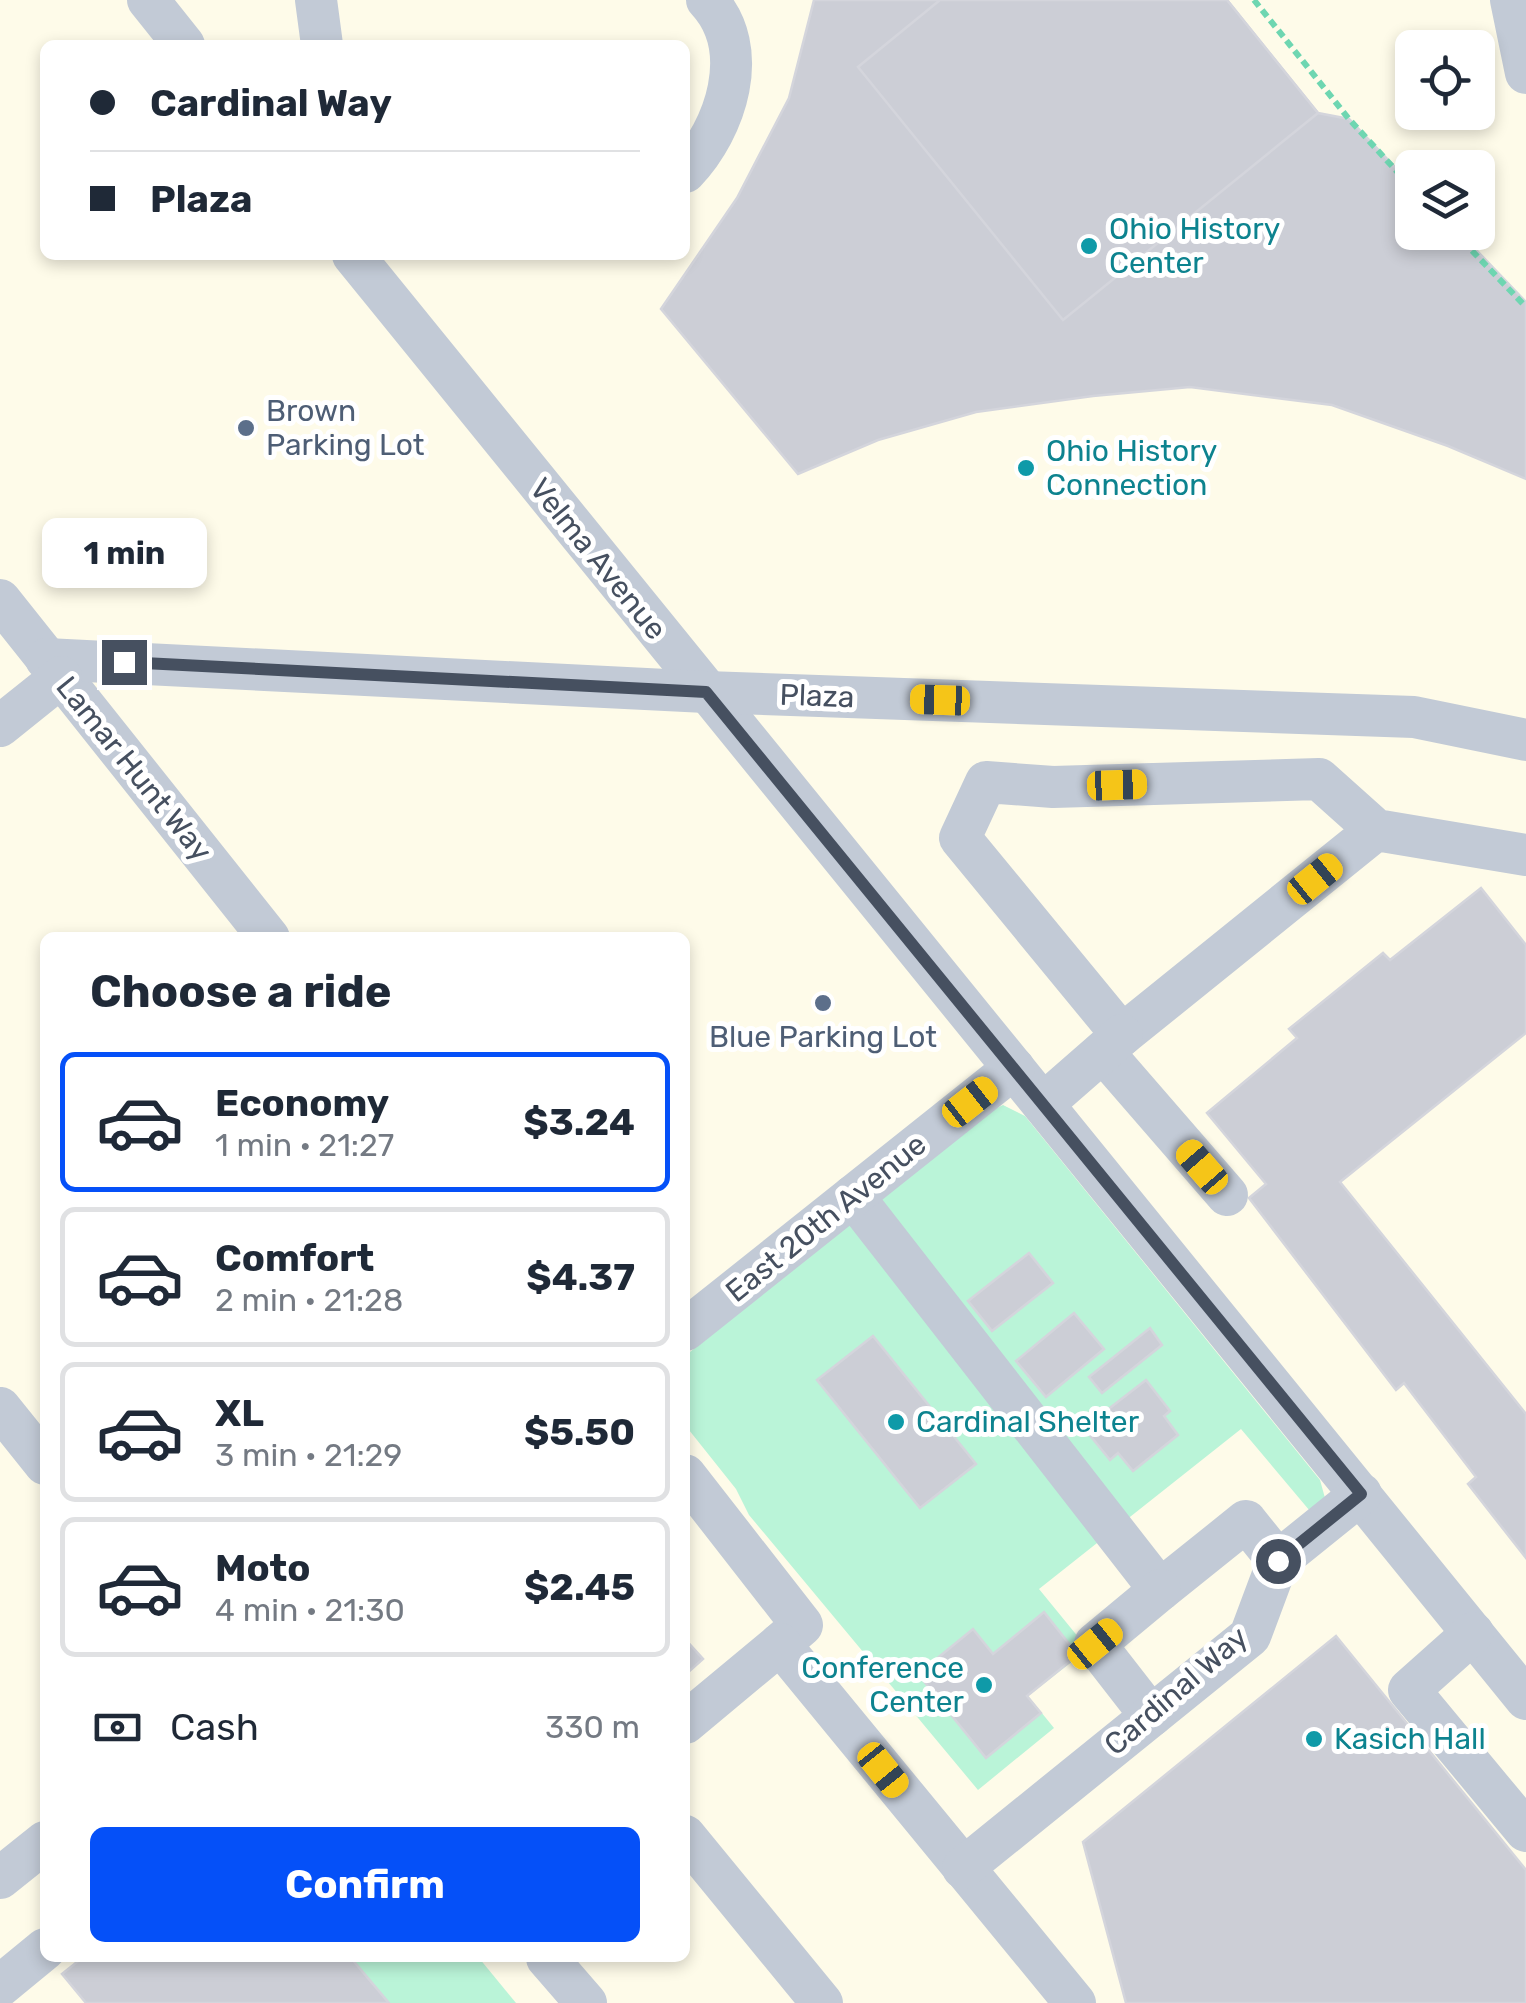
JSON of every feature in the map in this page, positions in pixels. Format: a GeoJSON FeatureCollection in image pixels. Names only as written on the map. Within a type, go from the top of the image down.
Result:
{"type":"FeatureCollection","features":[{"type":"Feature","properties":{"kind":"street"},"geometry":{"type":"LineString","coordinates":[[148,0],[180,40]]}},
{"type":"Feature","properties":{"kind":"street"},"geometry":{"type":"LineString","coordinates":[[316,0],[321,40]]}},
{"type":"Feature","properties":{"kind":"street"},"geometry":{"type":"LineString","coordinates":[[690,167],[728,103],[731,58],[719,13],[707,0]]}},
{"type":"Feature","properties":{"kind":"street"},"geometry":{"type":"LineString","coordinates":[[1511,0],[1526,72]]}},
{"type":"Feature","properties":{"kind":"street","name":"Velma Avenue"},"geometry":{"type":"LineString","coordinates":[[357,260],[1526,1700]]}},
{"type":"Feature","properties":{"kind":"street","name":"Lamar Hunt Way"},"geometry":{"type":"LineString","coordinates":[[0,600],[264,932]]}},
{"type":"Feature","properties":{"kind":"street"},"geometry":{"type":"LineString","coordinates":[[0,726],[54,668]]}},
{"type":"Feature","properties":{"kind":"street","name":"Plaza"},"geometry":{"type":"LineString","coordinates":[[54,668],[1414,716],[1526,740]]}},
{"type":"Feature","properties":{"kind":"street"},"geometry":{"type":"LineString","coordinates":[[1227,1196],[960,838],[986,782],[1053,787],[1319,779],[1376,830],[1526,855]]}},
{"type":"Feature","properties":{"kind":"street"},"geometry":{"type":"LineString","coordinates":[[1043,1104],[1376,830]]}},
{"type":"Feature","properties":{"kind":"street","name":"East 20th Avenue"},"geometry":{"type":"LineString","coordinates":[[690,1326],[1014,1068]]}},
{"type":"Feature","properties":{"kind":"street"},"geometry":{"type":"LineString","coordinates":[[852,1196],[1160,1590]]}},
{"type":"Feature","properties":{"kind":"street"},"geometry":{"type":"LineString","coordinates":[[0,1408],[40,1458]]}},
{"type":"Feature","properties":{"kind":"street"},"geometry":{"type":"LineString","coordinates":[[690,1482],[802,1625],[690,1719]]}},
{"type":"Feature","properties":{"kind":"street"},"geometry":{"type":"LineString","coordinates":[[1151,1716],[1095,1644],[1246,1521],[1278,1561],[1361,1494]]}},
{"type":"Feature","properties":{"kind":"street","name":"Cardinal Way"},"geometry":{"type":"LineString","coordinates":[[963,1868],[1250,1636],[1278,1561]]}},
{"type":"Feature","properties":{"kind":"street"},"geometry":{"type":"LineString","coordinates":[[1473,1633],[1409,1690],[1526,1831]]}},
{"type":"Feature","properties":{"kind":"street"},"geometry":{"type":"LineString","coordinates":[[780,1644],[1074,2003]]}},
{"type":"Feature","properties":{"kind":"street"},"geometry":{"type":"LineString","coordinates":[[690,1842],[822,2003]]}},
{"type":"Feature","properties":{"kind":"street"},"geometry":{"type":"LineString","coordinates":[[0,1878],[40,1846]]}},
{"type":"Feature","properties":{"kind":"street"},"geometry":{"type":"LineString","coordinates":[[0,1986],[40,1953]]}},
{"type":"Feature","properties":{"kind":"street"},"geometry":{"type":"LineString","coordinates":[[550,1962],[586,2003]]}},
{"type":"Feature","properties":{"kind":"path"},"geometry":{"type":"LineString","coordinates":[[1254,0],[1349,119],[1395,169]]}},
{"type":"Feature","properties":{"kind":"path"},"geometry":{"type":"LineString","coordinates":[[1471,250],[1526,307]]}},
{"type":"Feature","properties":{"kind":"shaded area"},"geometry":{"type":"Polygon","coordinates":[[[0,0],[1526,0],[1526,2003],[0,2003],[0,0]]]}},
{"type":"Feature","properties":{"kind":"green space"},"geometry":{"type":"Polygon","coordinates":[[[1003,1105],[1025,1116],[1320,1480],[1325,1498],[1315,1517],[1241,1429],[1039,1589],[1088,1649],[1028,1696],[1054,1728],[978,1790],[749,1515],[736,1489],[690,1431],[690,1352],[985,1114],[1003,1105]]]}},
{"type":"Feature","properties":{"kind":"green space"},"geometry":{"type":"Polygon","coordinates":[[[354,1962],[482,1962],[516,2003],[389,2003],[354,1962]]]}},
{"type":"Feature","properties":{"kind":"building","name":"Ohio History Center"},"geometry":{"type":"Polygon","coordinates":[[[814,0],[1227,0],[1318,113],[1349,119],[1395,167],[1395,250],[1476,250],[1526,302],[1526,479],[1448,446],[1332,405],[1190,387],[976,412],[878,440],[798,474],[661,309],[737,198],[789,98],[814,0]]]}},
{"type":"Feature","properties":{"kind":"building"},"geometry":{"type":"Polygon","coordinates":[[[940,0],[1227,0],[1318,113],[1063,320],[858,67],[940,0]]]}},
{"type":"Feature","properties":{"kind":"building"},"geometry":{"type":"Polygon","coordinates":[[[1481,888],[1526,945],[1526,1033],[1340,1182],[1526,1414],[1526,1558],[1468,1484],[1476,1477],[1404,1383],[1396,1390],[1249,1198],[1266,1184],[1207,1113],[1297,1038],[1289,1029],[1383,953],[1390,960],[1481,888]]]}},
{"type":"Feature","properties":{"kind":"building"},"geometry":{"type":"Polygon","coordinates":[[[1029,1253],[1053,1283],[992,1331],[968,1301],[1029,1253]]]}},
{"type":"Feature","properties":{"kind":"building"},"geometry":{"type":"Polygon","coordinates":[[[1074,1313],[1104,1349],[1046,1397],[1016,1361],[1074,1313]]]}},
{"type":"Feature","properties":{"kind":"building"},"geometry":{"type":"Polygon","coordinates":[[[1150,1328],[1162,1345],[1102,1393],[1089,1377],[1150,1328]]]}},
{"type":"Feature","properties":{"kind":"building","name":"Cardinal Shelter"},"geometry":{"type":"Polygon","coordinates":[[[873,1336],[976,1464],[920,1508],[817,1380],[873,1336]]]}},
{"type":"Feature","properties":{"kind":"building"},"geometry":{"type":"Polygon","coordinates":[[[1146,1380],[1170,1411],[1164,1416],[1178,1435],[1133,1471],[1118,1453],[1110,1460],[1084,1428],[1146,1380]]]}},
{"type":"Feature","properties":{"kind":"building","name":"Conference Center"},"geometry":{"type":"Polygon","coordinates":[[[1044,1612],[1078,1655],[1027,1696],[1041,1713],[986,1758],[918,1674],[973,1629],[993,1654],[1044,1612]]]}},
{"type":"Feature","properties":{"kind":"building","name":"Kasich Hall"},"geometry":{"type":"Polygon","coordinates":[[[1336,1636],[1526,1870],[1526,2003],[1126,2003],[1083,1842],[1336,1636]]]}},
{"type":"Feature","properties":{"kind":"building"},"geometry":{"type":"Polygon","coordinates":[[[690,1645],[703,1659],[690,1671],[690,1645]]]}},
{"type":"Feature","properties":{"kind":"building"},"geometry":{"type":"Polygon","coordinates":[[[77,1962],[354,1962],[389,2003],[86,2003],[62,1974],[77,1962]]]}},
{"type":"Feature","properties":{"kind":"place","name":"Ohio History Center"},"geometry":{"type":"Point","coordinates":[1089,246]}},
{"type":"Feature","properties":{"kind":"place","name":"Brown Parking Lot"},"geometry":{"type":"Point","coordinates":[246,428]}},
{"type":"Feature","properties":{"kind":"place","name":"Ohio History Connection"},"geometry":{"type":"Point","coordinates":[1026,468]}},
{"type":"Feature","properties":{"kind":"place","name":"Blue Parking Lot"},"geometry":{"type":"Point","coordinates":[823,1003]}},
{"type":"Feature","properties":{"kind":"place","name":"Cardinal Shelter"},"geometry":{"type":"Point","coordinates":[896,1422]}},
{"type":"Feature","properties":{"kind":"place","name":"Conference Center"},"geometry":{"type":"Point","coordinates":[984,1685]}},
{"type":"Feature","properties":{"kind":"place","name":"Kasich Hall"},"geometry":{"type":"Point","coordinates":[1314,1739]}},
{"type":"Feature","properties":{"kind":"route"},"geometry":{"type":"LineString","coordinates":[[124,662],[706,692],[1361,1494],[1278,1561]]}}]}
